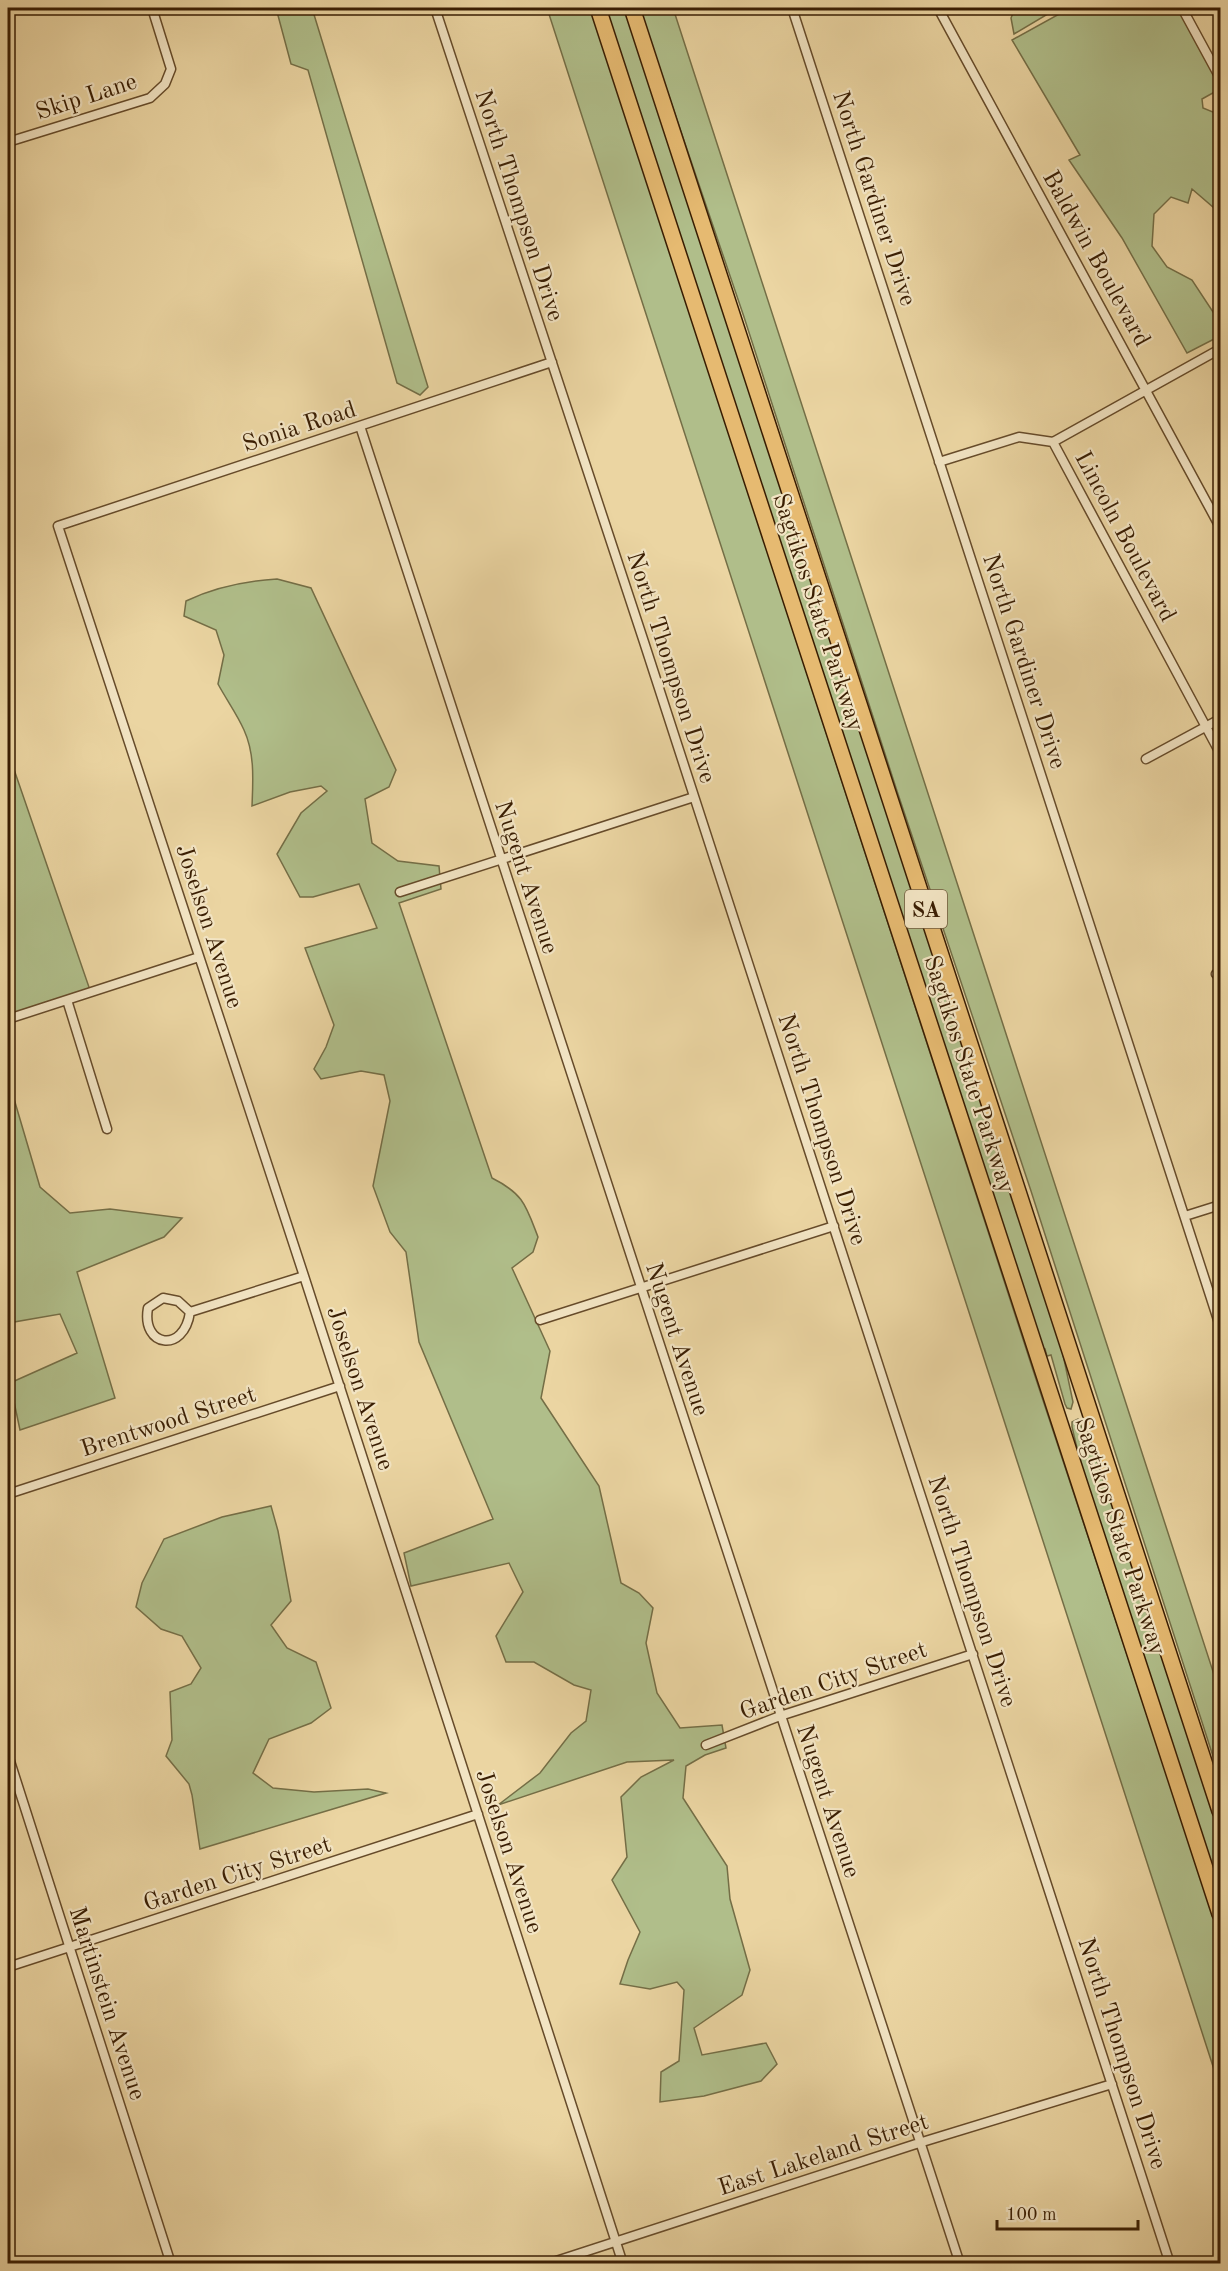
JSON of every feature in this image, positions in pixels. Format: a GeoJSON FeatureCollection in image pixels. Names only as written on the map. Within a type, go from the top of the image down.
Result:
{"type":"FeatureCollection","features":[{"type":"Feature","properties":{"kind":"highway","name":"Sagtikos State Parkway"},"geometry":{"type":"LineString","coordinates":[[598,8],[1221,1914]]}},
{"type":"Feature","properties":{"kind":"highway","name":"Sagtikos State Parkway"},"geometry":{"type":"LineString","coordinates":[[632,8],[1221,1811]]}},
{"type":"Feature","properties":{"kind":"street","name":"Skip Lane"},"geometry":{"type":"LineString","coordinates":[[8,142],[150,98],[165,84],[171,69],[152,8]]}},
{"type":"Feature","properties":{"kind":"street","name":"North Thompson Drive"},"geometry":{"type":"LineString","coordinates":[[435,8],[834,1226],[1170,2264]]}},
{"type":"Feature","properties":{"kind":"street","name":"North Gardiner Drive"},"geometry":{"type":"LineString","coordinates":[[792,8],[1221,1326]]}},
{"type":"Feature","properties":{"kind":"street","name":"Baldwin Boulevard"},"geometry":{"type":"LineString","coordinates":[[938,8],[1221,527]]}},
{"type":"Feature","properties":{"kind":"street"},"geometry":{"type":"LineString","coordinates":[[1182,8],[1221,78]]}},
{"type":"Feature","properties":{"kind":"street"},"geometry":{"type":"LineString","coordinates":[[1210,59],[1221,54]]}},
{"type":"Feature","properties":{"kind":"street"},"geometry":{"type":"LineString","coordinates":[[1053,442],[1221,349]]}},
{"type":"Feature","properties":{"kind":"street","name":"Sonia Road"},"geometry":{"type":"LineString","coordinates":[[58,526],[552,362]]}},
{"type":"Feature","properties":{"kind":"street","name":"Nugent Avenue"},"geometry":{"type":"LineString","coordinates":[[360,426],[960,2264]]}},
{"type":"Feature","properties":{"kind":"street","name":"Lincoln Boulevard"},"geometry":{"type":"LineString","coordinates":[[939,462],[1019,437],[1053,442],[1221,753]]}},
{"type":"Feature","properties":{"kind":"street","name":"Joselson Avenue"},"geometry":{"type":"LineString","coordinates":[[58,526],[340,1386],[623,2264]]}},
{"type":"Feature","properties":{"kind":"street"},"geometry":{"type":"LineString","coordinates":[[1146,759],[1221,719]]}},
{"type":"Feature","properties":{"kind":"street"},"geometry":{"type":"LineString","coordinates":[[400,892],[694,797]]}},
{"type":"Feature","properties":{"kind":"street"},"geometry":{"type":"LineString","coordinates":[[8,1019],[199,957]]}},
{"type":"Feature","properties":{"kind":"street"},"geometry":{"type":"LineString","coordinates":[[67,1000],[107,1129]]}},
{"type":"Feature","properties":{"kind":"street"},"geometry":{"type":"LineString","coordinates":[[1185,1216],[1221,1205]]}},
{"type":"Feature","properties":{"kind":"street"},"geometry":{"type":"LineString","coordinates":[[540,1320],[834,1226]]}},
{"type":"Feature","properties":{"kind":"street"},"geometry":{"type":"LineString","coordinates":[[190,1312],[304,1276]]}},
{"type":"Feature","properties":{"kind":"street"},"geometry":{"type":"LineString","coordinates":[[163,1298],[178,1302],[190,1312],[188,1325],[183,1334],[169,1341],[160,1339],[151,1333],[147,1325],[148,1308],[163,1298]]}},
{"type":"Feature","properties":{"kind":"street","name":"Brentwood Street"},"geometry":{"type":"LineString","coordinates":[[8,1494],[340,1386]]}},
{"type":"Feature","properties":{"kind":"street","name":"Garden City Street"},"geometry":{"type":"LineString","coordinates":[[706,1745],[780,1716],[973,1654]]}},
{"type":"Feature","properties":{"kind":"street","name":"Martinstein Avenue"},"geometry":{"type":"LineString","coordinates":[[8,1755],[171,2264]]}},
{"type":"Feature","properties":{"kind":"street","name":"Garden City Street"},"geometry":{"type":"LineString","coordinates":[[8,1967],[478,1814]]}},
{"type":"Feature","properties":{"kind":"street","name":"East Lakeland Street"},"geometry":{"type":"LineString","coordinates":[[547,2264],[1112,2084]]}},
{"type":"Feature","properties":{"kind":"green space"},"geometry":{"type":"Polygon","coordinates":[[[276,8],[312,8],[428,387],[420,395],[397,383],[308,70],[291,64],[276,8]]]}},
{"type":"Feature","properties":{"kind":"green space"},"geometry":{"type":"Polygon","coordinates":[[[547,8],[591,8],[1033,1370],[1220,1936],[1220,2088],[547,8]]]}},
{"type":"Feature","properties":{"kind":"green space"},"geometry":{"type":"Polygon","coordinates":[[[604,8],[625,8],[1058,1331],[1073,1402],[1071,1409],[1065,1404],[1051,1355],[1047,1356],[1045,1349],[1042,1350],[604,8]]]}},
{"type":"Feature","properties":{"kind":"green space"},"geometry":{"type":"Polygon","coordinates":[[[639,8],[673,8],[1220,1693],[1220,1778],[1031,1191],[897,791],[744,317],[639,8]]]}},
{"type":"Feature","properties":{"kind":"green space"},"geometry":{"type":"Polygon","coordinates":[[[1015,8],[1058,8],[1014,34],[1011,18],[1015,8]]]}},
{"type":"Feature","properties":{"kind":"green space"},"geometry":{"type":"Polygon","coordinates":[[[1070,8],[1182,8],[1220,78],[1220,89],[1202,99],[1203,108],[1213,112],[1220,126],[1220,213],[1192,189],[1188,203],[1171,197],[1154,214],[1152,246],[1167,267],[1192,280],[1219,321],[1220,336],[1187,353],[1122,238],[1069,160],[1080,155],[1012,40],[1070,8]]]}},
{"type":"Feature","properties":{"kind":"green space"},"geometry":{"type":"Polygon","coordinates":[[[277,579],[311,588],[396,770],[389,787],[365,799],[372,843],[398,861],[439,866],[441,889],[399,903],[492,1178],[511,1190],[522,1202],[538,1237],[533,1252],[512,1268],[550,1351],[541,1398],[599,1486],[621,1583],[639,1593],[653,1608],[646,1643],[657,1693],[680,1728],[722,1725],[726,1748],[705,1755],[686,1766],[683,1798],[727,1866],[730,1899],[750,1970],[742,1995],[694,2028],[702,2055],[766,2043],[777,2064],[761,2081],[704,2096],[660,2102],[661,2072],[679,2061],[684,1990],[677,1982],[650,1989],[620,1984],[640,1932],[612,1880],[627,1857],[621,1797],[641,1777],[674,1760],[627,1762],[498,1805],[540,1773],[571,1733],[586,1721],[591,1690],[574,1685],[534,1662],[506,1662],[496,1636],[523,1592],[509,1563],[411,1586],[404,1553],[493,1519],[419,1342],[406,1252],[390,1232],[373,1186],[390,1101],[384,1075],[361,1071],[321,1079],[314,1069],[326,1047],[334,1025],[305,948],[377,928],[359,884],[313,897],[300,897],[277,854],[301,813],[327,791],[321,786],[290,792],[252,806],[250,748],[241,724],[218,684],[224,655],[216,630],[184,616],[186,601],[197,596],[253,581],[277,579]]]}},
{"type":"Feature","properties":{"kind":"green space"},"geometry":{"type":"Polygon","coordinates":[[[8,752],[91,993],[8,1022],[8,752]]]}},
{"type":"Feature","properties":{"kind":"green space"},"geometry":{"type":"Polygon","coordinates":[[[12,1092],[40,1187],[70,1213],[110,1209],[182,1218],[164,1237],[77,1272],[115,1398],[20,1430],[10,1383],[77,1353],[60,1314],[8,1323],[8,1093],[12,1092]]]}},
{"type":"Feature","properties":{"kind":"green space"},"geometry":{"type":"Polygon","coordinates":[[[1078,1419],[1103,1475],[1220,1836],[1220,1893],[1086,1486],[1072,1427],[1072,1422],[1078,1419]]]}},
{"type":"Feature","properties":{"kind":"green space"},"geometry":{"type":"Polygon","coordinates":[[[271,1506],[291,1601],[271,1625],[287,1648],[316,1662],[331,1708],[311,1723],[269,1739],[253,1773],[273,1788],[314,1792],[368,1789],[386,1793],[200,1849],[189,1784],[166,1756],[172,1740],[170,1692],[191,1684],[201,1668],[182,1636],[161,1629],[136,1607],[142,1583],[164,1539],[222,1517],[271,1506]]]}}]}
